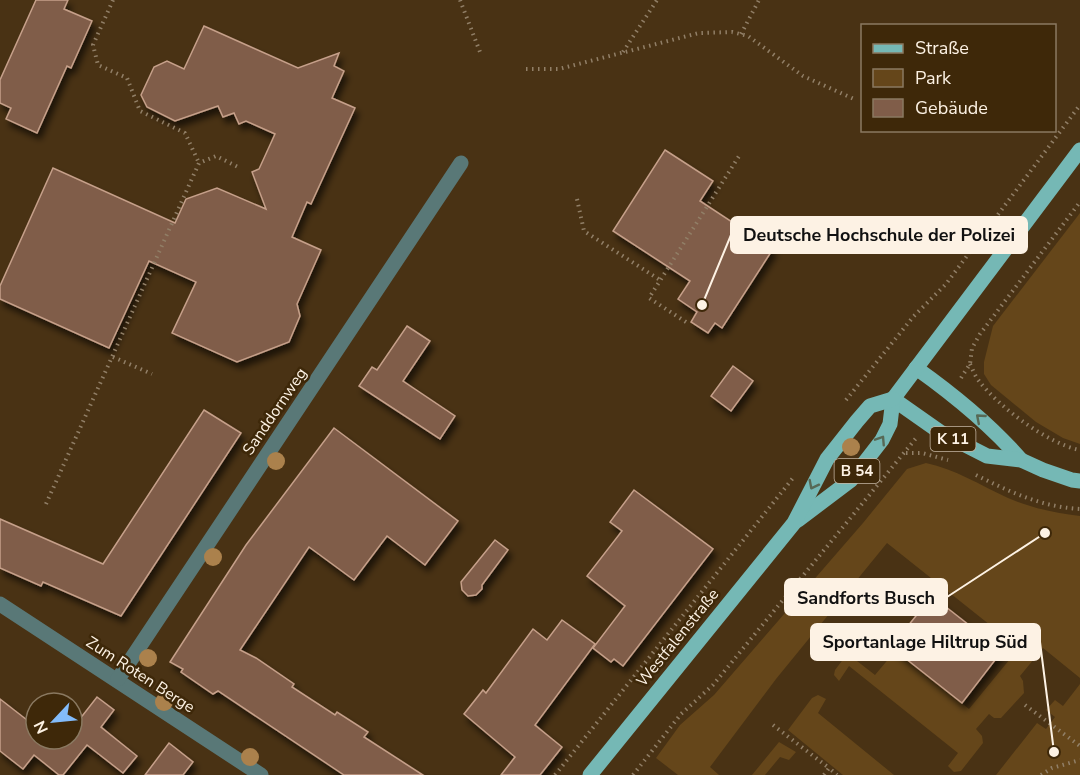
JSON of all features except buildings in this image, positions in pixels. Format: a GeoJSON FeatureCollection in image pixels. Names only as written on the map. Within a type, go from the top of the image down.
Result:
{"type":"FeatureCollection","features":[{"type":"Feature","properties":{"kind":"main road","name":"Westfalenstraße"},"geometry":{"type":"LineString","coordinates":[[794,524],[851,480],[882,440],[890,424],[893,399],[1080,150]]}},
{"type":"Feature","properties":{"kind":"main road","name":"K 11"},"geometry":{"type":"LineString","coordinates":[[916,368],[951,393],[1002,438],[1021,460]]}},
{"type":"Feature","properties":{"kind":"main road","name":"Westfalenstraße"},"geometry":{"type":"LineString","coordinates":[[590,775],[794,524],[827,459],[839,444],[870,406],[893,399]]}},
{"type":"Feature","properties":{"kind":"main road","name":"K 11"},"geometry":{"type":"LineString","coordinates":[[893,399],[940,432],[987,456],[1021,460],[1043,470],[1080,481]]}},
{"type":"Feature","properties":{"kind":"street","name":"Sanddornweg"},"geometry":{"type":"LineString","coordinates":[[117,679],[461,163]]}},
{"type":"Feature","properties":{"kind":"street","name":"Zum Roten Berge"},"geometry":{"type":"LineString","coordinates":[[0,604],[261,775]]}},
{"type":"Feature","properties":{"kind":"path"},"geometry":{"type":"LineString","coordinates":[[113,0],[93,45],[98,65],[128,78],[140,111],[185,133],[199,163]]}},
{"type":"Feature","properties":{"kind":"path"},"geometry":{"type":"LineString","coordinates":[[460,0],[480,52]]}},
{"type":"Feature","properties":{"kind":"path"},"geometry":{"type":"LineString","coordinates":[[622,52],[657,0]]}},
{"type":"Feature","properties":{"kind":"path"},"geometry":{"type":"LineString","coordinates":[[741,34],[759,0]]}},
{"type":"Feature","properties":{"kind":"path"},"geometry":{"type":"LineString","coordinates":[[526,69],[559,69],[699,33],[732,32],[748,36],[803,76],[854,99]]}},
{"type":"Feature","properties":{"kind":"path"},"geometry":{"type":"LineString","coordinates":[[841,409],[850,394],[913,317],[946,284],[1080,105]]}},
{"type":"Feature","properties":{"kind":"path"},"geometry":{"type":"LineString","coordinates":[[686,322],[649,298],[741,153]]}},
{"type":"Feature","properties":{"kind":"path"},"geometry":{"type":"LineString","coordinates":[[46,504],[199,163],[216,156],[240,168]]}},
{"type":"Feature","properties":{"kind":"path"},"geometry":{"type":"LineString","coordinates":[[577,199],[584,231],[660,280]]}},
{"type":"Feature","properties":{"kind":"path"},"geometry":{"type":"LineString","coordinates":[[1080,202],[980,334],[972,348],[970,364],[977,379],[989,393],[1014,414],[1056,442],[1080,450]]}},
{"type":"Feature","properties":{"kind":"path"},"geometry":{"type":"LineString","coordinates":[[113,357],[152,374]]}},
{"type":"Feature","properties":{"kind":"path"},"geometry":{"type":"LineString","coordinates":[[636,774],[644,760],[681,714],[713,685],[905,453],[922,453],[957,465]]}},
{"type":"Feature","properties":{"kind":"path"},"geometry":{"type":"LineString","coordinates":[[975,474],[1038,502],[1080,509]]}},
{"type":"Feature","properties":{"kind":"path"},"geometry":{"type":"LineString","coordinates":[[555,775],[794,477]]}},
{"type":"Feature","properties":{"kind":"path"},"geometry":{"type":"LineString","coordinates":[[1025,705],[1080,747]]}},
{"type":"Feature","properties":{"kind":"path"},"geometry":{"type":"LineString","coordinates":[[773,725],[837,775]]}},
{"type":"Feature","properties":{"kind":"path"},"geometry":{"type":"LineString","coordinates":[[1041,775],[1052,768],[1080,760]]}},
{"type":"Feature","properties":{"kind":"path"},"geometry":{"type":"LineString","coordinates":[[824,775],[829,768]]}},
{"type":"Feature","properties":{"kind":"green space"},"geometry":{"type":"Polygon","coordinates":[[[1080,213],[1080,444],[1063,438],[1036,422],[991,385],[984,374],[984,362],[993,326],[1080,213]]]}},
{"type":"Feature","properties":{"kind":"green space"},"geometry":{"type":"Polygon","coordinates":[[[926,463],[957,473],[1025,505],[1080,516],[1080,678],[1043,648],[1020,676],[1024,693],[1001,718],[994,718],[989,714],[976,729],[982,736],[983,743],[961,771],[954,772],[948,766],[958,753],[849,666],[839,681],[834,675],[835,670],[854,645],[860,642],[865,652],[857,661],[875,675],[896,650],[969,709],[1019,648],[887,543],[776,679],[710,767],[719,775],[678,775],[656,758],[680,725],[714,695],[907,469],[926,463]]]}},
{"type":"Feature","properties":{"kind":"green space"},"geometry":{"type":"Polygon","coordinates":[[[1080,684],[1080,775],[996,775],[1037,723],[1046,729],[1055,717],[1046,710],[1055,700],[1063,706],[1080,684]]]}},
{"type":"Feature","properties":{"kind":"green space"},"geometry":{"type":"Polygon","coordinates":[[[818,695],[826,699],[818,713],[894,775],[843,775],[788,730],[812,698],[818,695]]]}},
{"type":"Feature","properties":{"kind":"green space"},"geometry":{"type":"Polygon","coordinates":[[[779,742],[796,752],[789,760],[780,757],[765,775],[752,775],[779,742]]]}},
{"type":"Feature","properties":{"kind":"place","name":"Deutsche Hochschule der Polizei"},"geometry":{"type":"Point","coordinates":[702,305]}},
{"type":"Feature","properties":{"kind":"place","name":"Sandforts Busch"},"geometry":{"type":"Point","coordinates":[1045,533]}},
{"type":"Feature","properties":{"kind":"place","name":"Sportanlage Hiltrup Süd"},"geometry":{"type":"Point","coordinates":[1054,752]}}]}
